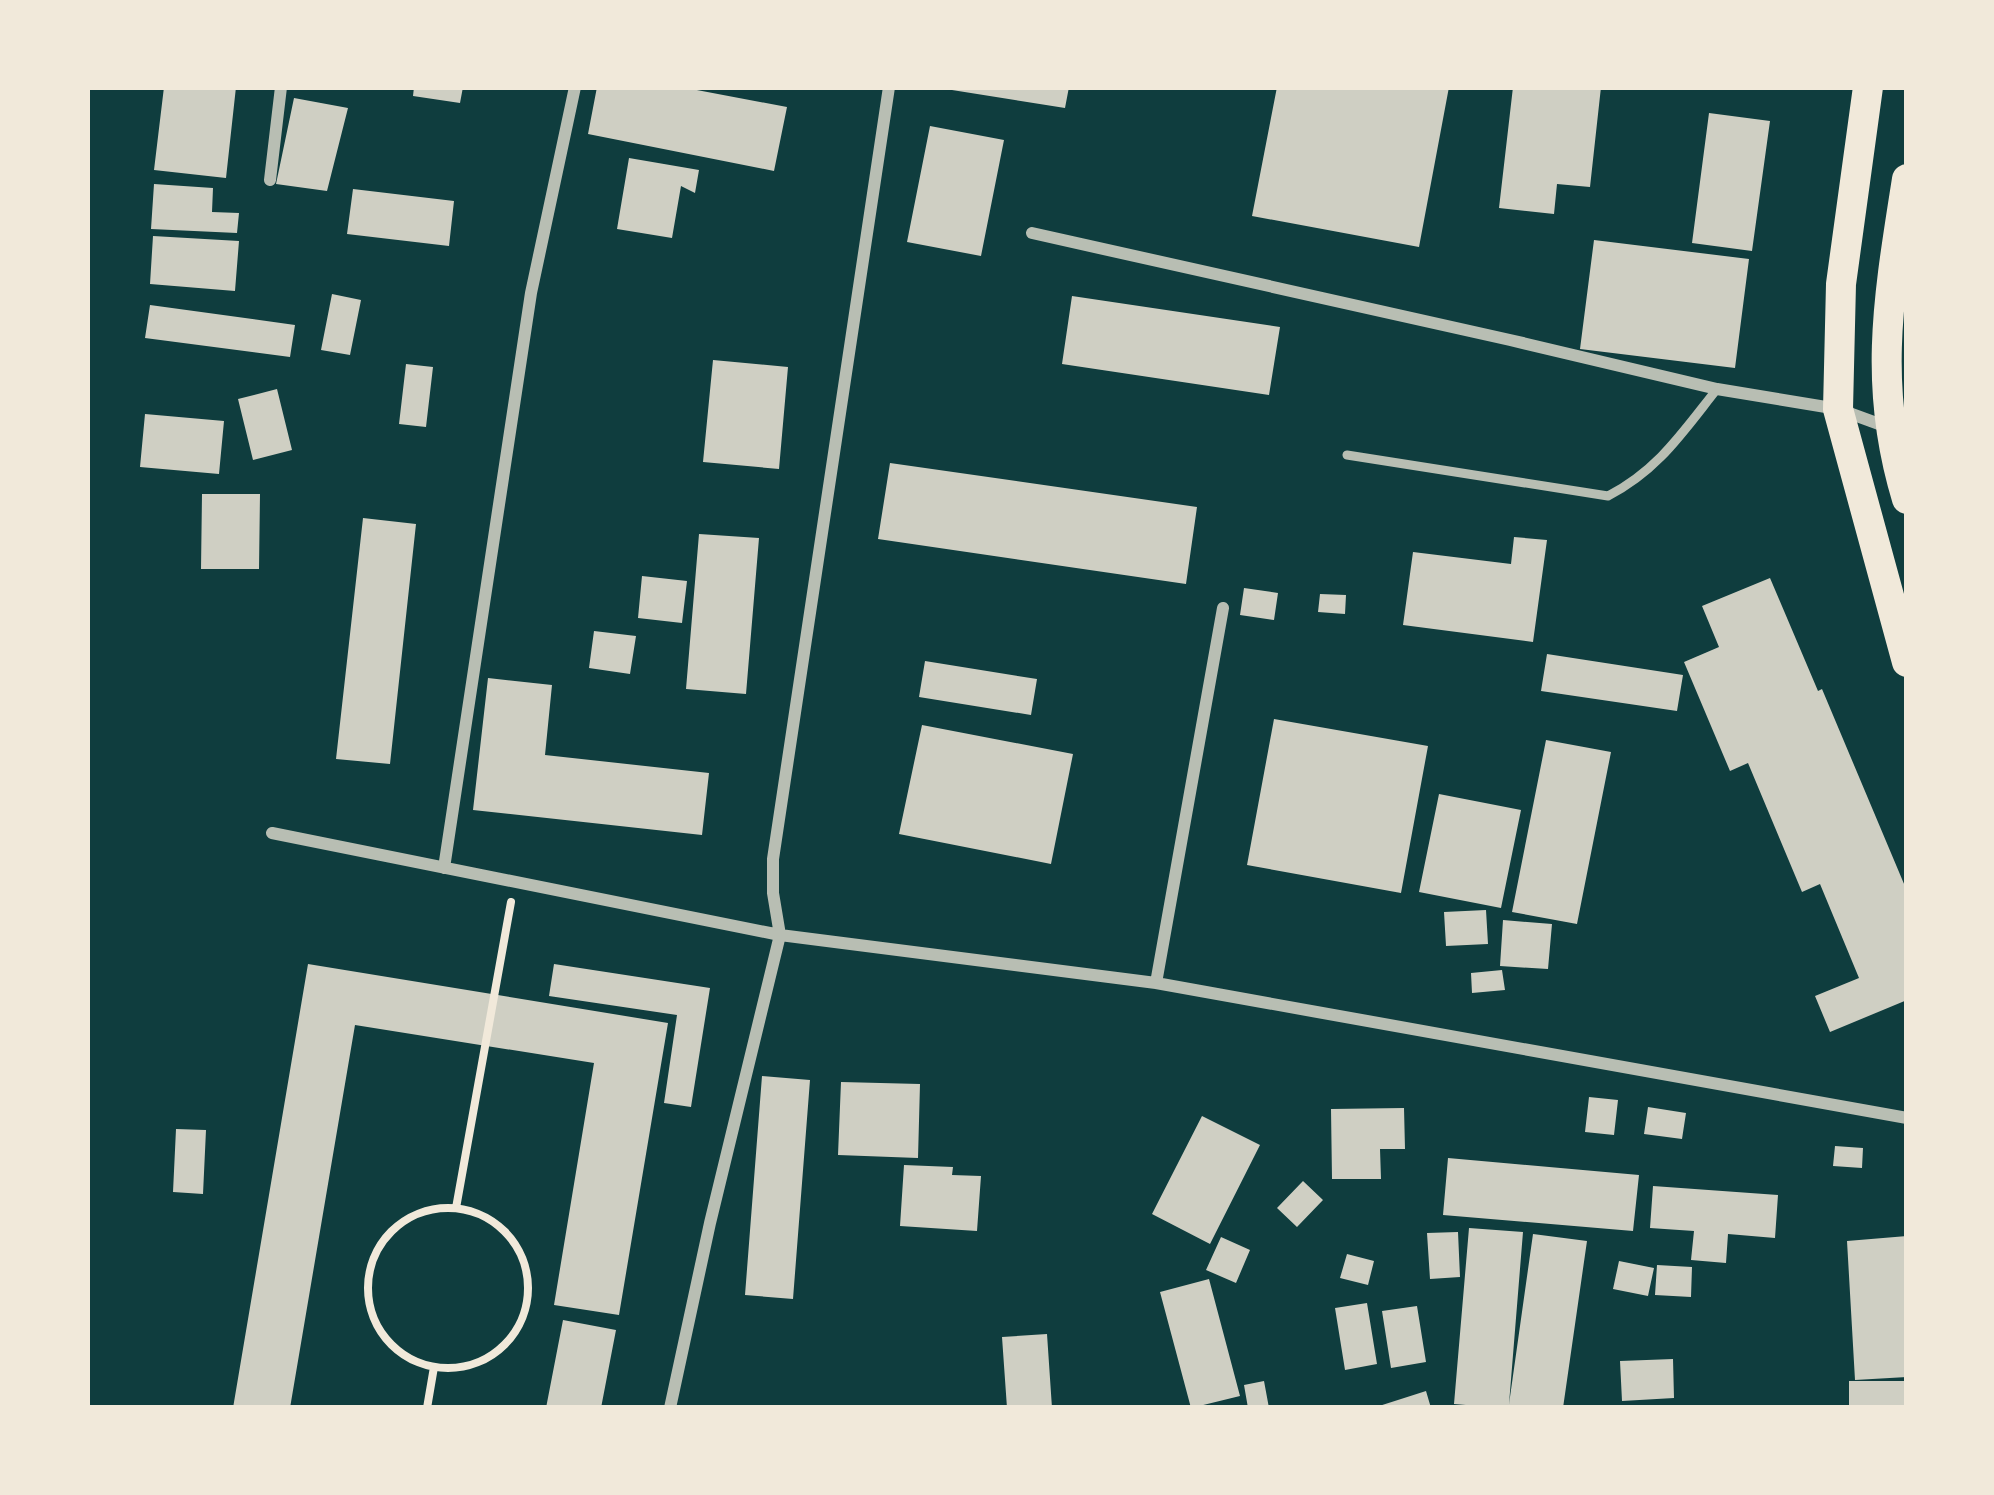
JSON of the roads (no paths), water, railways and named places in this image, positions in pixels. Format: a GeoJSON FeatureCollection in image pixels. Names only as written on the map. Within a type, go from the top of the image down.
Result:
{"type":"FeatureCollection","features":[{"type":"Feature","properties":{"kind":"main road"},"geometry":{"type":"LineString","coordinates":[[1868,87],[1841,284],[1838,409],[1907,662]]}},
{"type":"Feature","properties":{"kind":"main road"},"geometry":{"type":"LineString","coordinates":[[1907,179],[1888,303],[1885,391],[1907,499]]}},
{"type":"Feature","properties":{"kind":"street"},"geometry":{"type":"LineString","coordinates":[[270,180],[281,87]]}},
{"type":"Feature","properties":{"kind":"street"},"geometry":{"type":"LineString","coordinates":[[443,868],[531,292],[575,87]]}},
{"type":"Feature","properties":{"kind":"street"},"geometry":{"type":"LineString","coordinates":[[670,1408],[780,934],[773,859],[889,87]]}},
{"type":"Feature","properties":{"kind":"street"},"geometry":{"type":"LineString","coordinates":[[1032,233],[1717,389],[1838,409],[1891,429]]}},
{"type":"Feature","properties":{"kind":"street"},"geometry":{"type":"LineString","coordinates":[[1156,983],[1223,608]]}},
{"type":"Feature","properties":{"kind":"street"},"geometry":{"type":"LineString","coordinates":[[272,833],[780,934],[1156,983],[1907,1118]]}},
{"type":"Feature","properties":{"kind":"lane"},"geometry":{"type":"LineString","coordinates":[[1347,455],[1607,496],[1634,483],[1656,464],[1717,389]]}}]}
